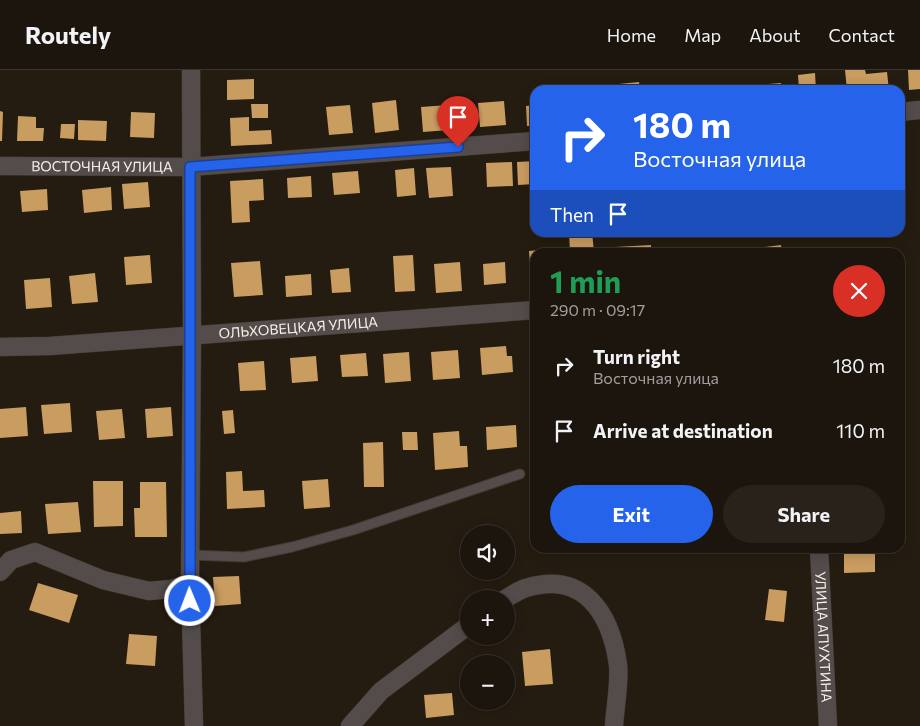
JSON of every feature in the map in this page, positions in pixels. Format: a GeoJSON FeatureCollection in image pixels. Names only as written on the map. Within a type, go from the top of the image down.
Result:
{"type":"FeatureCollection","features":[{"type":"Feature","properties":{"kind":"street"},"geometry":{"type":"LineString","coordinates":[[191,70],[192,335],[190,583],[194,726]]}},
{"type":"Feature","properties":{"kind":"street"},"geometry":{"type":"LineString","coordinates":[[905,112],[920,110]]}},
{"type":"Feature","properties":{"kind":"street","name":"ВОСТОЧНАЯ УЛИЦА"},"geometry":{"type":"LineString","coordinates":[[0,166],[190,167],[530,141]]}},
{"type":"Feature","properties":{"kind":"street","name":"ОЛЬХОВЕЦКАЯ УЛИЦА"},"geometry":{"type":"LineString","coordinates":[[0,347],[50,346],[530,310]]}},
{"type":"Feature","properties":{"kind":"street"},"geometry":{"type":"LineString","coordinates":[[0,572],[11,560],[35,552],[103,580],[149,591],[171,589],[190,583]]}},
{"type":"Feature","properties":{"kind":"street","name":"УЛИЦА АПУХТИНА"},"geometry":{"type":"LineString","coordinates":[[818,553],[828,726]]}},
{"type":"Feature","properties":{"kind":"street"},"geometry":{"type":"LineString","coordinates":[[515,593],[524,588],[549,583],[572,587],[592,600],[610,628],[618,666],[614,726]]}},
{"type":"Feature","properties":{"kind":"street"},"geometry":{"type":"LineString","coordinates":[[350,726],[381,691],[460,633]]}},
{"type":"Feature","properties":{"kind":"lane"},"geometry":{"type":"LineString","coordinates":[[190,555],[244,557],[292,547],[353,530],[520,474]]}},
{"type":"Feature","properties":{"kind":"building"},"geometry":{"type":"Polygon","coordinates":[[[845,70],[865,70],[866,74],[887,72],[888,85],[846,85],[845,70]]]}},
{"type":"Feature","properties":{"kind":"building"},"geometry":{"type":"Polygon","coordinates":[[[908,70],[920,70],[920,89],[909,90],[908,70]]]}},
{"type":"Feature","properties":{"kind":"building"},"geometry":{"type":"Polygon","coordinates":[[[815,73],[816,85],[799,85],[798,75],[815,73]]]}},
{"type":"Feature","properties":{"kind":"building"},"geometry":{"type":"Polygon","coordinates":[[[254,79],[254,99],[227,100],[227,80],[254,79]]]}},
{"type":"Feature","properties":{"kind":"building"},"geometry":{"type":"Polygon","coordinates":[[[639,82],[639,85],[609,85],[639,82]]]}},
{"type":"Feature","properties":{"kind":"building"},"geometry":{"type":"Polygon","coordinates":[[[781,83],[781,85],[755,85],[781,83]]]}},
{"type":"Feature","properties":{"kind":"building"},"geometry":{"type":"Polygon","coordinates":[[[396,100],[399,130],[375,133],[372,103],[396,100]]]}},
{"type":"Feature","properties":{"kind":"building"},"geometry":{"type":"Polygon","coordinates":[[[504,101],[506,125],[480,127],[478,103],[504,101]]]}},
{"type":"Feature","properties":{"kind":"building"},"geometry":{"type":"Polygon","coordinates":[[[251,104],[268,104],[268,118],[252,118],[251,104]]]}},
{"type":"Feature","properties":{"kind":"building"},"geometry":{"type":"Polygon","coordinates":[[[350,105],[353,133],[329,135],[326,107],[350,105]]]}},
{"type":"Feature","properties":{"kind":"building"},"geometry":{"type":"Polygon","coordinates":[[[448,105],[449,130],[423,132],[421,107],[448,105]]]}},
{"type":"Feature","properties":{"kind":"building"},"geometry":{"type":"Polygon","coordinates":[[[526,106],[530,106],[530,126],[527,126],[526,106]]]}},
{"type":"Feature","properties":{"kind":"building"},"geometry":{"type":"Polygon","coordinates":[[[0,111],[3,112],[2,141],[0,141],[0,111]]]}},
{"type":"Feature","properties":{"kind":"building"},"geometry":{"type":"Polygon","coordinates":[[[131,112],[155,113],[154,138],[130,137],[131,112]]]}},
{"type":"Feature","properties":{"kind":"building"},"geometry":{"type":"Polygon","coordinates":[[[18,116],[36,117],[36,128],[44,128],[43,141],[17,141],[18,116]]]}},
{"type":"Feature","properties":{"kind":"building"},"geometry":{"type":"Polygon","coordinates":[[[249,117],[249,131],[271,130],[272,144],[231,146],[230,118],[249,117]]]}},
{"type":"Feature","properties":{"kind":"building"},"geometry":{"type":"Polygon","coordinates":[[[78,120],[107,121],[106,141],[78,140],[78,120]]]}},
{"type":"Feature","properties":{"kind":"building"},"geometry":{"type":"Polygon","coordinates":[[[61,124],[75,124],[74,139],[60,138],[61,124]]]}},
{"type":"Feature","properties":{"kind":"building"},"geometry":{"type":"Polygon","coordinates":[[[530,161],[530,184],[518,185],[517,162],[530,161]]]}},
{"type":"Feature","properties":{"kind":"building"},"geometry":{"type":"Polygon","coordinates":[[[512,162],[513,186],[487,187],[486,163],[512,162]]]}},
{"type":"Feature","properties":{"kind":"building"},"geometry":{"type":"Polygon","coordinates":[[[451,167],[453,196],[429,198],[426,168],[451,167]]]}},
{"type":"Feature","properties":{"kind":"building"},"geometry":{"type":"Polygon","coordinates":[[[414,168],[416,195],[397,197],[395,170],[414,168]]]}},
{"type":"Feature","properties":{"kind":"building"},"geometry":{"type":"Polygon","coordinates":[[[358,171],[360,193],[334,195],[332,173],[358,171]]]}},
{"type":"Feature","properties":{"kind":"building"},"geometry":{"type":"Polygon","coordinates":[[[311,176],[312,197],[288,198],[287,178],[311,176]]]}},
{"type":"Feature","properties":{"kind":"building"},"geometry":{"type":"Polygon","coordinates":[[[263,179],[264,200],[249,201],[250,222],[232,223],[230,181],[263,179]]]}},
{"type":"Feature","properties":{"kind":"building"},"geometry":{"type":"Polygon","coordinates":[[[148,182],[150,207],[124,209],[122,184],[148,182]]]}},
{"type":"Feature","properties":{"kind":"building"},"geometry":{"type":"Polygon","coordinates":[[[111,187],[112,210],[84,213],[82,190],[111,187]]]}},
{"type":"Feature","properties":{"kind":"building"},"geometry":{"type":"Polygon","coordinates":[[[47,189],[48,210],[22,212],[20,191],[47,189]]]}},
{"type":"Feature","properties":{"kind":"building"},"geometry":{"type":"Polygon","coordinates":[[[569,237],[592,237],[594,248],[570,248],[569,237]]]}},
{"type":"Feature","properties":{"kind":"building"},"geometry":{"type":"Polygon","coordinates":[[[651,245],[651,248],[615,247],[651,245]]]}},
{"type":"Feature","properties":{"kind":"building"},"geometry":{"type":"Polygon","coordinates":[[[781,245],[781,248],[765,248],[781,245]]]}},
{"type":"Feature","properties":{"kind":"building"},"geometry":{"type":"Polygon","coordinates":[[[150,255],[152,283],[126,285],[124,257],[150,255]]]}},
{"type":"Feature","properties":{"kind":"building"},"geometry":{"type":"Polygon","coordinates":[[[413,255],[415,291],[395,292],[393,256],[413,255]]]}},
{"type":"Feature","properties":{"kind":"building"},"geometry":{"type":"Polygon","coordinates":[[[260,261],[263,295],[234,297],[231,263],[260,261]]]}},
{"type":"Feature","properties":{"kind":"building"},"geometry":{"type":"Polygon","coordinates":[[[460,262],[462,291],[436,293],[434,264],[460,262]]]}},
{"type":"Feature","properties":{"kind":"building"},"geometry":{"type":"Polygon","coordinates":[[[505,262],[506,283],[484,285],[483,264],[505,262]]]}},
{"type":"Feature","properties":{"kind":"building"},"geometry":{"type":"Polygon","coordinates":[[[349,268],[351,292],[332,293],[330,270],[349,268]]]}},
{"type":"Feature","properties":{"kind":"building"},"geometry":{"type":"Polygon","coordinates":[[[95,273],[98,302],[72,304],[69,276],[95,273]]]}},
{"type":"Feature","properties":{"kind":"building"},"geometry":{"type":"Polygon","coordinates":[[[311,274],[312,295],[286,297],[285,276],[311,274]]]}},
{"type":"Feature","properties":{"kind":"building"},"geometry":{"type":"Polygon","coordinates":[[[50,278],[52,307],[26,309],[24,280],[50,278]]]}},
{"type":"Feature","properties":{"kind":"building"},"geometry":{"type":"Polygon","coordinates":[[[506,346],[507,356],[512,356],[513,372],[482,375],[480,348],[506,346]]]}},
{"type":"Feature","properties":{"kind":"building"},"geometry":{"type":"Polygon","coordinates":[[[458,350],[460,378],[433,380],[431,352],[458,350]]]}},
{"type":"Feature","properties":{"kind":"building"},"geometry":{"type":"Polygon","coordinates":[[[409,352],[411,381],[385,383],[383,354],[409,352]]]}},
{"type":"Feature","properties":{"kind":"building"},"geometry":{"type":"Polygon","coordinates":[[[366,353],[368,376],[342,377],[340,355],[366,353]]]}},
{"type":"Feature","properties":{"kind":"building"},"geometry":{"type":"Polygon","coordinates":[[[316,356],[318,381],[292,383],[290,358],[316,356]]]}},
{"type":"Feature","properties":{"kind":"building"},"geometry":{"type":"Polygon","coordinates":[[[264,361],[266,390],[240,391],[238,363],[264,361]]]}},
{"type":"Feature","properties":{"kind":"building"},"geometry":{"type":"Polygon","coordinates":[[[70,403],[72,432],[44,434],[41,405],[70,403]]]}},
{"type":"Feature","properties":{"kind":"building"},"geometry":{"type":"Polygon","coordinates":[[[26,407],[28,436],[0,438],[0,409],[26,407]]]}},
{"type":"Feature","properties":{"kind":"building"},"geometry":{"type":"Polygon","coordinates":[[[171,407],[173,436],[147,438],[145,409],[171,407]]]}},
{"type":"Feature","properties":{"kind":"building"},"geometry":{"type":"Polygon","coordinates":[[[122,409],[125,438],[99,440],[96,411],[122,409]]]}},
{"type":"Feature","properties":{"kind":"building"},"geometry":{"type":"Polygon","coordinates":[[[233,410],[235,433],[224,434],[222,411],[233,410]]]}},
{"type":"Feature","properties":{"kind":"building"},"geometry":{"type":"Polygon","coordinates":[[[516,425],[517,447],[487,450],[486,427],[516,425]]]}},
{"type":"Feature","properties":{"kind":"building"},"geometry":{"type":"Polygon","coordinates":[[[459,431],[460,446],[467,446],[468,467],[435,470],[433,433],[459,431]]]}},
{"type":"Feature","properties":{"kind":"building"},"geometry":{"type":"Polygon","coordinates":[[[402,432],[417,432],[418,450],[403,450],[402,432]]]}},
{"type":"Feature","properties":{"kind":"building"},"geometry":{"type":"Polygon","coordinates":[[[383,442],[384,487],[364,487],[363,443],[383,442]]]}},
{"type":"Feature","properties":{"kind":"building"},"geometry":{"type":"Polygon","coordinates":[[[242,471],[243,491],[264,490],[265,507],[227,509],[226,472],[242,471]]]}},
{"type":"Feature","properties":{"kind":"building"},"geometry":{"type":"Polygon","coordinates":[[[328,479],[330,507],[304,509],[302,481],[328,479]]]}},
{"type":"Feature","properties":{"kind":"building"},"geometry":{"type":"Polygon","coordinates":[[[93,481],[123,481],[123,526],[94,527],[93,481]]]}},
{"type":"Feature","properties":{"kind":"building"},"geometry":{"type":"Polygon","coordinates":[[[140,482],[166,482],[167,537],[135,537],[134,508],[140,508],[140,482]]]}},
{"type":"Feature","properties":{"kind":"building"},"geometry":{"type":"Polygon","coordinates":[[[78,502],[81,532],[48,534],[45,504],[78,502]]]}},
{"type":"Feature","properties":{"kind":"building"},"geometry":{"type":"Polygon","coordinates":[[[21,511],[22,533],[0,534],[0,513],[21,511]]]}},
{"type":"Feature","properties":{"kind":"building"},"geometry":{"type":"Polygon","coordinates":[[[844,553],[875,553],[875,572],[844,573],[844,553]]]}},
{"type":"Feature","properties":{"kind":"building"},"geometry":{"type":"Polygon","coordinates":[[[239,576],[241,604],[215,606],[213,577],[239,576]]]}},
{"type":"Feature","properties":{"kind":"building"},"geometry":{"type":"Polygon","coordinates":[[[38,583],[78,595],[69,623],[29,610],[38,583]]]}},
{"type":"Feature","properties":{"kind":"building"},"geometry":{"type":"Polygon","coordinates":[[[769,589],[787,591],[784,622],[765,620],[769,589]]]}},
{"type":"Feature","properties":{"kind":"building"},"geometry":{"type":"Polygon","coordinates":[[[129,634],[157,636],[155,666],[126,664],[129,634]]]}},
{"type":"Feature","properties":{"kind":"building"},"geometry":{"type":"Polygon","coordinates":[[[550,649],[553,684],[525,686],[522,652],[550,649]]]}},
{"type":"Feature","properties":{"kind":"building"},"geometry":{"type":"Polygon","coordinates":[[[452,693],[454,715],[426,718],[424,695],[452,693]]]}},
{"type":"Feature","properties":{"kind":"route"},"geometry":{"type":"LineString","coordinates":[[190,601],[192,335],[190,167],[458,147]]}}]}
